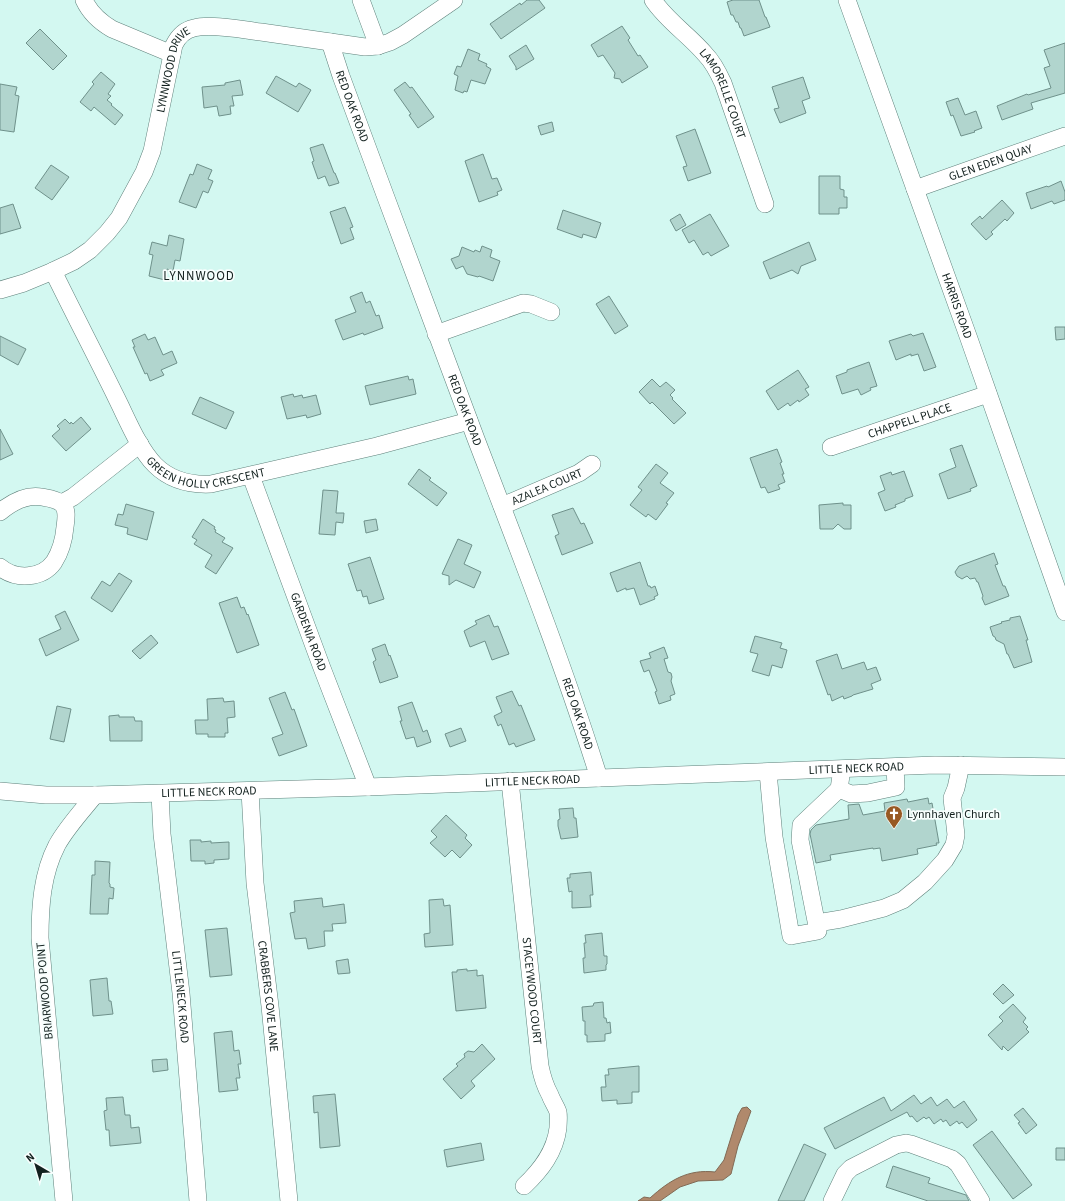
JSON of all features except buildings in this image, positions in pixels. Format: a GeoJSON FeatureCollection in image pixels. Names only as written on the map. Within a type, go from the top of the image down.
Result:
{"type":"FeatureCollection","features":[{"type":"Feature","properties":{"kind":"street"},"geometry":{"type":"LineString","coordinates":[[84,0],[95,17],[107,26],[172,54]]}},
{"type":"Feature","properties":{"kind":"street"},"geometry":{"type":"LineString","coordinates":[[361,0],[378,46]]}},
{"type":"Feature","properties":{"kind":"street","name":"LYNNWOOD DRIVE"},"geometry":{"type":"LineString","coordinates":[[0,290],[24,283],[74,261],[90,250],[119,218],[144,172],[152,151],[174,46],[177,39],[184,32],[202,26],[232,28],[365,47],[378,46],[404,35],[454,0]]}},
{"type":"Feature","properties":{"kind":"street","name":"LAMORELLE COURT"},"geometry":{"type":"LineString","coordinates":[[653,0],[670,20],[705,53],[715,67],[723,83],[765,204]]}},
{"type":"Feature","properties":{"kind":"street","name":"HARRIS ROAD"},"geometry":{"type":"LineString","coordinates":[[847,0],[1065,612]]}},
{"type":"Feature","properties":{"kind":"street","name":"RED OAK ROAD"},"geometry":{"type":"LineString","coordinates":[[330,42],[436,334],[502,506],[580,717],[599,778]]}},
{"type":"Feature","properties":{"kind":"street","name":"GLEN EDEN QUAY"},"geometry":{"type":"LineString","coordinates":[[915,189],[1065,136]]}},
{"type":"Feature","properties":{"kind":"street","name":"GREEN HOLLY CRESCENT"},"geometry":{"type":"LineString","coordinates":[[53,271],[140,444],[148,457],[164,472],[173,478],[186,483],[197,485],[211,484],[251,476],[377,446],[469,421]]}},
{"type":"Feature","properties":{"kind":"street"},"geometry":{"type":"LineString","coordinates":[[436,334],[523,303],[531,304],[550,312]]}},
{"type":"Feature","properties":{"kind":"street","name":"CHAPPELL PLACE"},"geometry":{"type":"LineString","coordinates":[[831,447],[988,394]]}},
{"type":"Feature","properties":{"kind":"street"},"geometry":{"type":"LineString","coordinates":[[62,503],[73,497],[140,444]]}},
{"type":"Feature","properties":{"kind":"street","name":"AZALEA COURT"},"geometry":{"type":"LineString","coordinates":[[502,506],[579,473],[592,464]]}},
{"type":"Feature","properties":{"kind":"street","name":"GARDENIA ROAD"},"geometry":{"type":"LineString","coordinates":[[251,476],[316,653],[368,787]]}},
{"type":"Feature","properties":{"kind":"street"},"geometry":{"type":"LineString","coordinates":[[0,512],[8,505],[27,497],[39,497],[56,500],[62,503],[66,512],[64,537],[54,562],[48,568],[32,576],[22,576],[12,574],[0,567]]}},
{"type":"Feature","properties":{"kind":"street"},"geometry":{"type":"LineString","coordinates":[[817,923],[841,919],[884,908],[903,900],[924,882],[945,860],[954,846],[956,835],[952,798],[956,788],[961,765]]}},
{"type":"Feature","properties":{"kind":"street","name":"LITTLE NECK ROAD"},"geometry":{"type":"LineString","coordinates":[[0,791],[46,795],[160,794],[961,765],[1065,767]]}},
{"type":"Feature","properties":{"kind":"street"},"geometry":{"type":"LineString","coordinates":[[839,789],[851,794],[868,793],[896,787],[895,767]]}},
{"type":"Feature","properties":{"kind":"street"},"geometry":{"type":"LineString","coordinates":[[768,772],[774,837],[791,936],[818,931],[800,840],[801,825],[839,789],[842,769]]}},
{"type":"Feature","properties":{"kind":"street","name":"STACEYWOOD COURT"},"geometry":{"type":"LineString","coordinates":[[510,781],[540,1066],[546,1086],[558,1112],[559,1119],[557,1135],[552,1150],[546,1161],[524,1186]]}},
{"type":"Feature","properties":{"kind":"street","name":"CRABBERS COVE LANE"},"geometry":{"type":"LineString","coordinates":[[250,791],[255,883],[270,1006],[289,1201]]}},
{"type":"Feature","properties":{"kind":"street","name":"LITTLENECK ROAD"},"geometry":{"type":"LineString","coordinates":[[160,794],[162,834],[181,993],[198,1201]]}},
{"type":"Feature","properties":{"kind":"street","name":"BRIARWOOD POINT"},"geometry":{"type":"LineString","coordinates":[[64,1201],[40,938],[40,917],[44,878],[50,861],[58,844],[66,832],[95,795]]}},
{"type":"Feature","properties":{"kind":"street"},"geometry":{"type":"LineString","coordinates":[[832,1201],[845,1174],[851,1168],[896,1145],[906,1143],[952,1159],[958,1164],[981,1201]]}},
{"type":"Feature","properties":{"kind":"shaded area"},"geometry":{"type":"Polygon","coordinates":[[[747,1107],[751,1111],[738,1146],[731,1174],[723,1180],[698,1181],[680,1187],[660,1201],[638,1201],[644,1197],[650,1198],[672,1181],[680,1177],[696,1172],[715,1172],[724,1160],[738,1115],[742,1108],[747,1107]]]}},
{"type":"Feature","properties":{"kind":"place","name":"Lynnhaven Church"},"geometry":{"type":"Point","coordinates":[894,829]}},
{"type":"Feature","properties":{"kind":"district","name":"LYNNWOOD"},"geometry":{"type":"Point","coordinates":[199,276]}}]}
